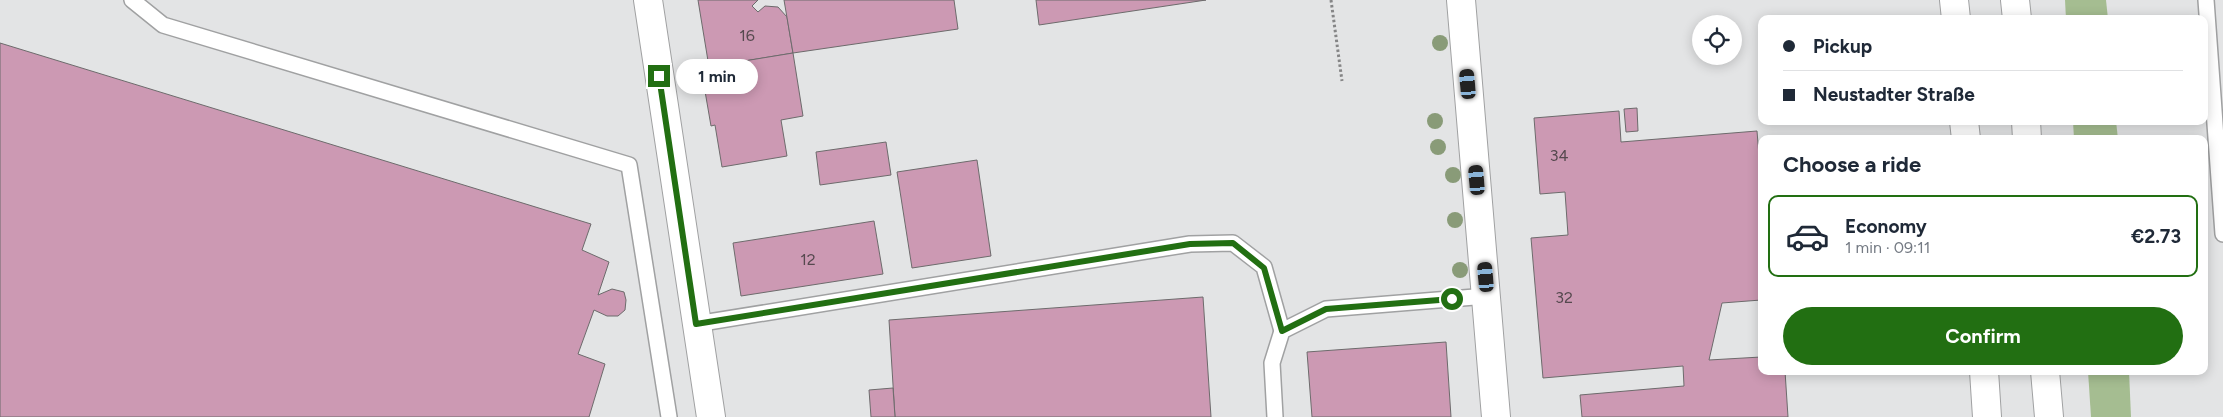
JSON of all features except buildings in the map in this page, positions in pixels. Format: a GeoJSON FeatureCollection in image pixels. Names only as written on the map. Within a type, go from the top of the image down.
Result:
{"type":"FeatureCollection","features":[{"type":"Feature","properties":{"kind":"main road"},"geometry":{"type":"LineString","coordinates":[[648,0],[711,417]]}},
{"type":"Feature","properties":{"kind":"main road"},"geometry":{"type":"LineString","coordinates":[[1461,0],[1496,417]]}},
{"type":"Feature","properties":{"kind":"main road"},"geometry":{"type":"LineString","coordinates":[[1954,0],[1956,15]]}},
{"type":"Feature","properties":{"kind":"main road"},"geometry":{"type":"LineString","coordinates":[[2015,0],[2017,15]]}},
{"type":"Feature","properties":{"kind":"main road"},"geometry":{"type":"LineString","coordinates":[[1984,375],[1987,417]]}},
{"type":"Feature","properties":{"kind":"main road"},"geometry":{"type":"LineString","coordinates":[[2045,375],[2049,417]]}},
{"type":"Feature","properties":{"kind":"lane"},"geometry":{"type":"LineString","coordinates":[[133,0],[163,25],[629,165],[668,417]]}},
{"type":"Feature","properties":{"kind":"lane"},"geometry":{"type":"LineString","coordinates":[[2206,0],[2207,15]]}},
{"type":"Feature","properties":{"kind":"lane"},"geometry":{"type":"LineString","coordinates":[[2208,28],[2223,234]]}},
{"type":"Feature","properties":{"kind":"lane"},"geometry":{"type":"LineString","coordinates":[[696,324],[1190,244],[1233,243],[1264,268],[1282,331],[1272,363],[1275,417]]}},
{"type":"Feature","properties":{"kind":"lane"},"geometry":{"type":"LineString","coordinates":[[1282,331],[1326,309],[1487,296]]}},
{"type":"Feature","properties":{"kind":"path"},"geometry":{"type":"LineString","coordinates":[[1331,0],[1342,81]]}},
{"type":"Feature","properties":{"kind":"green space"},"geometry":{"type":"Polygon","coordinates":[[[2065,0],[2106,0],[2108,15],[2066,15],[2065,0]]]}},
{"type":"Feature","properties":{"kind":"green space"},"geometry":{"type":"Polygon","coordinates":[[[2073,125],[2116,125],[2118,135],[2074,135],[2073,125]]]}},
{"type":"Feature","properties":{"kind":"green space"},"geometry":{"type":"Polygon","coordinates":[[[2088,375],[2129,375],[2131,417],[2091,417],[2088,375]]]}},
{"type":"Feature","properties":{"kind":"route"},"geometry":{"type":"LineString","coordinates":[[659,76],[696,324],[1190,244],[1233,243],[1264,268],[1282,331],[1326,309],[1452,299]]}}]}
